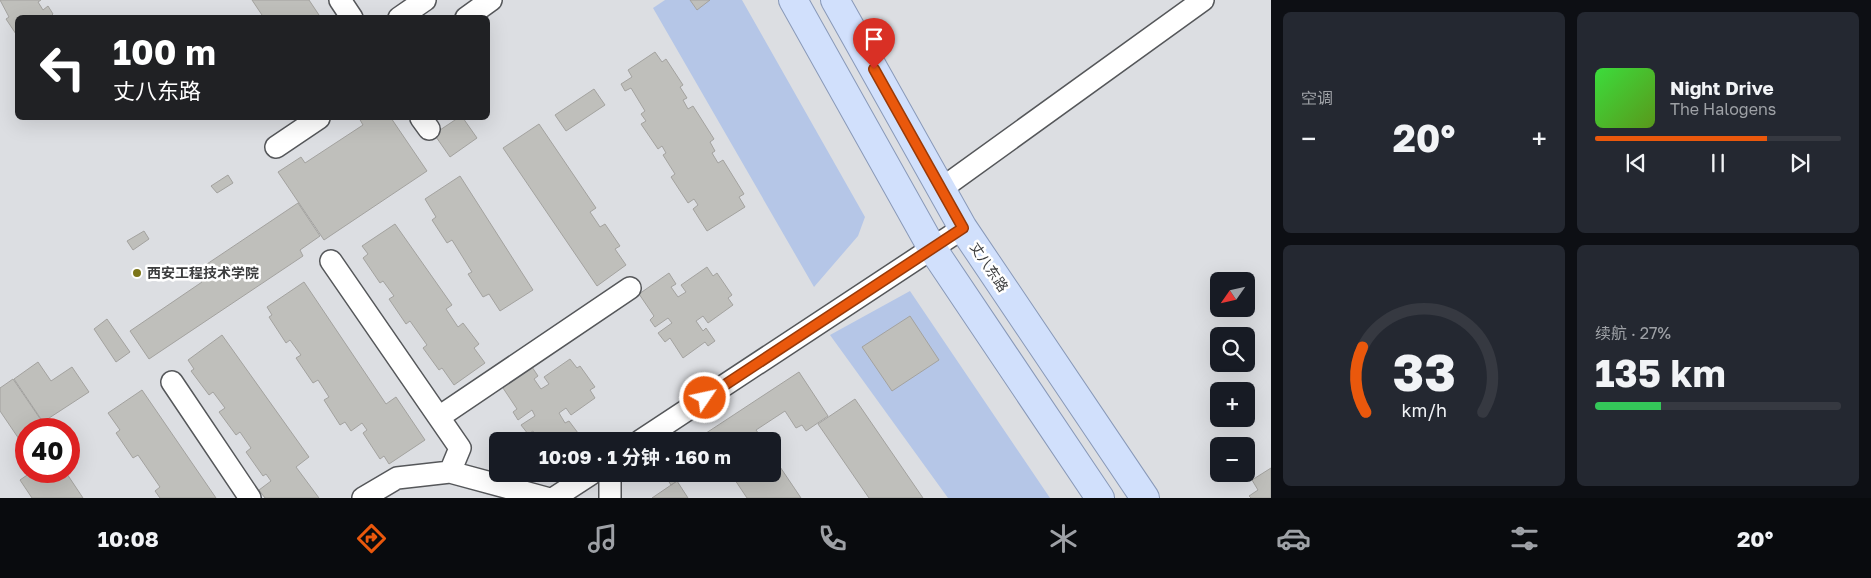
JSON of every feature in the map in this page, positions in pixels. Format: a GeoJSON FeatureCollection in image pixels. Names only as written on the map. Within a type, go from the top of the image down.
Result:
{"type":"FeatureCollection","features":[{"type":"Feature","properties":{"kind":"main road"},"geometry":{"type":"LineString","coordinates":[[793,0],[932,248],[1100,498]]}},
{"type":"Feature","properties":{"kind":"main road","name":"丈八东路"},"geometry":{"type":"LineString","coordinates":[[836,0],[963,228],[1144,498]]}},
{"type":"Feature","properties":{"kind":"street"},"geometry":{"type":"LineString","coordinates":[[340,0],[350,15]]}},
{"type":"Feature","properties":{"kind":"street"},"geometry":{"type":"LineString","coordinates":[[403,15],[425,0]]}},
{"type":"Feature","properties":{"kind":"street"},"geometry":{"type":"LineString","coordinates":[[470,15],[491,0]]}},
{"type":"Feature","properties":{"kind":"street"},"geometry":{"type":"LineString","coordinates":[[941,189],[1203,0]]}},
{"type":"Feature","properties":{"kind":"street"},"geometry":{"type":"LineString","coordinates":[[276,147],[316,120]]}},
{"type":"Feature","properties":{"kind":"street"},"geometry":{"type":"LineString","coordinates":[[654,432],[963,228]]}},
{"type":"Feature","properties":{"kind":"street"},"geometry":{"type":"LineString","coordinates":[[331,261],[460,448],[450,472]]}},
{"type":"Feature","properties":{"kind":"street"},"geometry":{"type":"LineString","coordinates":[[439,417],[630,288]]}},
{"type":"Feature","properties":{"kind":"street"},"geometry":{"type":"LineString","coordinates":[[172,382],[250,498]]}},
{"type":"Feature","properties":{"kind":"street"},"geometry":{"type":"LineString","coordinates":[[363,498],[397,478],[450,472],[546,498]]}},
{"type":"Feature","properties":{"kind":"street"},"geometry":{"type":"LineString","coordinates":[[554,498],[579,482]]}},
{"type":"Feature","properties":{"kind":"street"},"geometry":{"type":"LineString","coordinates":[[610,482],[610,498]]}},
{"type":"Feature","properties":{"kind":"shaded area"},"geometry":{"type":"Polygon","coordinates":[[[665,0],[742,0],[865,217],[858,236],[814,287],[653,8],[665,0]]]}},
{"type":"Feature","properties":{"kind":"shaded area"},"geometry":{"type":"Polygon","coordinates":[[[910,291],[1050,498],[948,498],[830,335],[910,291]]]}},
{"type":"Feature","properties":{"kind":"building"},"geometry":{"type":"Polygon","coordinates":[[[0,0],[41,0],[38,2],[43,10],[48,6],[53,14],[15,15],[15,32],[6,19],[9,17],[0,0]]]}},
{"type":"Feature","properties":{"kind":"building"},"geometry":{"type":"Polygon","coordinates":[[[252,0],[309,0],[319,15],[262,15],[252,0]]]}},
{"type":"Feature","properties":{"kind":"building"},"geometry":{"type":"Polygon","coordinates":[[[690,0],[710,0],[697,10],[690,0]]]}},
{"type":"Feature","properties":{"kind":"building"},"geometry":{"type":"Polygon","coordinates":[[[655,52],[662,62],[666,59],[683,85],[680,87],[687,98],[683,100],[688,109],[693,106],[714,139],[710,142],[715,151],[712,153],[718,163],[723,160],[744,194],[739,197],[745,207],[707,231],[693,209],[698,205],[694,199],[688,203],[671,177],[675,174],[663,155],[666,153],[662,146],[658,149],[641,124],[646,121],[641,114],[645,111],[631,88],[625,91],[621,84],[632,77],[628,70],[655,52]]]}},
{"type":"Feature","properties":{"kind":"building"},"geometry":{"type":"Polygon","coordinates":[[[594,89],[605,105],[566,131],[555,115],[594,89]]]}},
{"type":"Feature","properties":{"kind":"building"},"geometry":{"type":"Polygon","coordinates":[[[360,120],[392,120],[427,171],[324,240],[278,172],[301,157],[305,163],[363,125],[360,120]]]}},
{"type":"Feature","properties":{"kind":"building"},"geometry":{"type":"Polygon","coordinates":[[[455,120],[464,120],[477,138],[450,157],[434,134],[455,120]]]}},
{"type":"Feature","properties":{"kind":"building"},"geometry":{"type":"Polygon","coordinates":[[[539,124],[596,208],[590,212],[600,227],[605,224],[620,246],[615,249],[626,265],[597,286],[503,148],[539,124]]]}},
{"type":"Feature","properties":{"kind":"building"},"geometry":{"type":"Polygon","coordinates":[[[228,175],[233,183],[217,193],[211,186],[228,175]]]}},
{"type":"Feature","properties":{"kind":"building"},"geometry":{"type":"Polygon","coordinates":[[[460,176],[533,290],[500,311],[489,294],[483,297],[468,274],[472,272],[452,240],[447,243],[432,220],[436,217],[425,199],[460,176]]]}},
{"type":"Feature","properties":{"kind":"building"},"geometry":{"type":"Polygon","coordinates":[[[298,203],[320,236],[300,250],[303,256],[149,359],[130,331],[202,282],[195,272],[298,203]]]}},
{"type":"Feature","properties":{"kind":"building"},"geometry":{"type":"Polygon","coordinates":[[[395,224],[452,305],[446,309],[458,327],[463,323],[479,344],[474,348],[485,363],[454,385],[442,368],[439,370],[423,348],[427,345],[410,321],[406,324],[389,299],[394,296],[383,281],[380,283],[363,258],[368,254],[362,246],[395,224]]]}},
{"type":"Feature","properties":{"kind":"building"},"geometry":{"type":"Polygon","coordinates":[[[144,231],[149,239],[133,250],[127,241],[144,231]]]}},
{"type":"Feature","properties":{"kind":"building"},"geometry":{"type":"Polygon","coordinates":[[[707,267],[713,276],[717,273],[732,295],[728,298],[733,305],[708,323],[703,316],[696,321],[703,331],[706,328],[715,341],[708,346],[705,342],[683,358],[670,338],[665,342],[658,333],[672,323],[668,318],[655,327],[650,320],[654,316],[639,294],[669,273],[676,284],[671,287],[678,297],[686,292],[681,285],[707,267]]]}},
{"type":"Feature","properties":{"kind":"building"},"geometry":{"type":"Polygon","coordinates":[[[304,282],[386,404],[396,397],[425,440],[389,464],[384,456],[380,459],[363,433],[367,430],[362,423],[351,431],[345,422],[340,425],[324,400],[329,397],[318,380],[313,383],[296,358],[301,355],[290,340],[286,343],[269,317],[272,315],[267,307],[304,282]]]}},
{"type":"Feature","properties":{"kind":"building"},"geometry":{"type":"Polygon","coordinates":[[[910,316],[939,360],[892,391],[862,347],[910,316]]]}},
{"type":"Feature","properties":{"kind":"building"},"geometry":{"type":"Polygon","coordinates":[[[107,319],[130,352],[116,362],[94,329],[107,319]]]}},
{"type":"Feature","properties":{"kind":"building"},"geometry":{"type":"Polygon","coordinates":[[[222,335],[309,457],[296,467],[319,498],[265,498],[259,490],[271,481],[266,474],[263,476],[246,452],[251,448],[240,432],[236,435],[219,412],[225,408],[213,392],[209,395],[191,371],[194,369],[188,360],[222,335]]]}},
{"type":"Feature","properties":{"kind":"building"},"geometry":{"type":"Polygon","coordinates":[[[570,359],[577,368],[580,366],[595,387],[590,390],[595,398],[571,415],[566,408],[559,413],[565,423],[569,421],[577,432],[526,432],[521,425],[535,416],[532,410],[518,420],[513,412],[517,409],[503,388],[532,367],[538,376],[534,379],[541,389],[549,384],[544,377],[570,359]]]}},
{"type":"Feature","properties":{"kind":"building"},"geometry":{"type":"Polygon","coordinates":[[[38,362],[51,381],[72,367],[89,392],[49,418],[40,418],[14,379],[38,362]]]}},
{"type":"Feature","properties":{"kind":"building"},"geometry":{"type":"Polygon","coordinates":[[[799,372],[828,416],[806,431],[802,425],[796,428],[785,411],[756,430],[757,432],[708,432],[799,372]]]}},
{"type":"Feature","properties":{"kind":"building"},"geometry":{"type":"Polygon","coordinates":[[[13,379],[40,418],[15,418],[15,433],[0,411],[0,388],[13,379]]]}},
{"type":"Feature","properties":{"kind":"building"},"geometry":{"type":"Polygon","coordinates":[[[142,390],[216,498],[160,498],[155,491],[160,487],[138,455],[133,458],[116,433],[120,430],[108,413],[142,390]]]}},
{"type":"Feature","properties":{"kind":"building"},"geometry":{"type":"Polygon","coordinates":[[[855,399],[923,498],[869,498],[818,424],[855,399]]]}},
{"type":"Feature","properties":{"kind":"building"},"geometry":{"type":"Polygon","coordinates":[[[781,468],[801,498],[747,498],[736,482],[781,482],[781,468]]]}},
{"type":"Feature","properties":{"kind":"building"},"geometry":{"type":"Polygon","coordinates":[[[1271,468],[1271,498],[1251,498],[1249,496],[1258,490],[1253,482],[1255,482],[1255,478],[1271,468]]]}},
{"type":"Feature","properties":{"kind":"building"},"geometry":{"type":"Polygon","coordinates":[[[678,482],[688,498],[652,498],[678,482]]]}},
{"type":"Feature","properties":{"kind":"building"},"geometry":{"type":"Polygon","coordinates":[[[22,483],[73,483],[83,498],[32,498],[22,483]]]}},
{"type":"Feature","properties":{"kind":"place","name":"西安工程技术学院"},"geometry":{"type":"Point","coordinates":[137,273]}},
{"type":"Feature","properties":{"kind":"route"},"geometry":{"type":"LineString","coordinates":[[705,398],[963,228],[874,69]]}}]}
